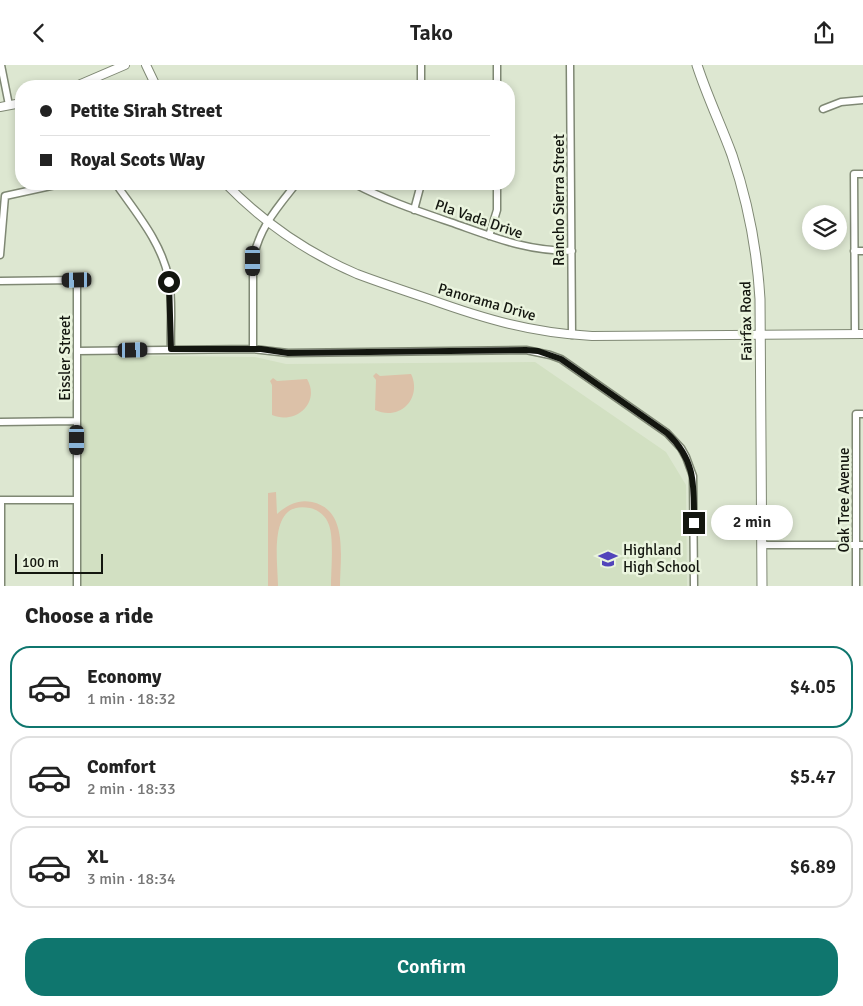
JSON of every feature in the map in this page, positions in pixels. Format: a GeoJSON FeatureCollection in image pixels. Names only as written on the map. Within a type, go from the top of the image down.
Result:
{"type":"FeatureCollection","features":[{"type":"Feature","properties":{"kind":"main road","name":"Fairfax Road"},"geometry":{"type":"LineString","coordinates":[[697,65],[732,154],[748,210],[758,275],[762,586]]}},
{"type":"Feature","properties":{"kind":"street"},"geometry":{"type":"LineString","coordinates":[[1,65],[9,105]]}},
{"type":"Feature","properties":{"kind":"street"},"geometry":{"type":"LineString","coordinates":[[90,80],[125,65]]}},
{"type":"Feature","properties":{"kind":"street"},"geometry":{"type":"LineString","coordinates":[[146,65],[153,80]]}},
{"type":"Feature","properties":{"kind":"street"},"geometry":{"type":"LineString","coordinates":[[421,65],[421,80]]}},
{"type":"Feature","properties":{"kind":"street"},"geometry":{"type":"LineString","coordinates":[[497,65],[497,80]]}},
{"type":"Feature","properties":{"kind":"street","name":"Rancho Sierra Street"},"geometry":{"type":"LineString","coordinates":[[570,65],[572,335]]}},
{"type":"Feature","properties":{"kind":"street"},"geometry":{"type":"LineString","coordinates":[[823,109],[842,102],[863,100]]}},
{"type":"Feature","properties":{"kind":"street"},"geometry":{"type":"LineString","coordinates":[[0,107],[15,104]]}},
{"type":"Feature","properties":{"kind":"street"},"geometry":{"type":"LineString","coordinates":[[859,334],[854,251],[854,174],[863,173]]}},
{"type":"Feature","properties":{"kind":"street"},"geometry":{"type":"LineString","coordinates":[[0,255],[5,196],[32,190]]}},
{"type":"Feature","properties":{"kind":"street"},"geometry":{"type":"LineString","coordinates":[[120,190],[149,230],[162,255],[168,275],[171,349]]}},
{"type":"Feature","properties":{"kind":"street","name":"Panorama Drive"},"geometry":{"type":"LineString","coordinates":[[233,190],[267,221],[320,255],[357,274],[504,324],[524,329],[572,335],[859,334]]}},
{"type":"Feature","properties":{"kind":"street"},"geometry":{"type":"LineString","coordinates":[[253,349],[253,261],[258,239],[267,221],[291,190]]}},
{"type":"Feature","properties":{"kind":"street","name":"Pla Vada Drive"},"geometry":{"type":"LineString","coordinates":[[367,190],[389,201],[414,210],[529,248],[572,251]]}},
{"type":"Feature","properties":{"kind":"street"},"geometry":{"type":"LineString","coordinates":[[414,210],[419,190]]}},
{"type":"Feature","properties":{"kind":"street"},"geometry":{"type":"LineString","coordinates":[[489,236],[497,210],[497,190]]}},
{"type":"Feature","properties":{"kind":"street"},"geometry":{"type":"LineString","coordinates":[[854,251],[863,251]]}},
{"type":"Feature","properties":{"kind":"street","name":"Eissler Street"},"geometry":{"type":"LineString","coordinates":[[0,281],[77,280],[77,586]]}},
{"type":"Feature","properties":{"kind":"street"},"geometry":{"type":"LineString","coordinates":[[77,351],[253,349],[288,353],[526,350],[550,355],[568,364],[667,433],[681,448],[690,467],[694,489],[694,586]]}},
{"type":"Feature","properties":{"kind":"street","name":"Oak Tree Avenue"},"geometry":{"type":"LineString","coordinates":[[856,586],[860,545],[860,415]]}},
{"type":"Feature","properties":{"kind":"street"},"geometry":{"type":"LineString","coordinates":[[0,422],[77,421]]}},
{"type":"Feature","properties":{"kind":"street"},"geometry":{"type":"LineString","coordinates":[[1,586],[1,500],[77,500]]}},
{"type":"Feature","properties":{"kind":"street"},"geometry":{"type":"LineString","coordinates":[[762,545],[860,545]]}},
{"type":"Feature","properties":{"kind":"shaded area"},"geometry":{"type":"Polygon","coordinates":[[[82,355],[255,357],[286,364],[535,362],[666,452],[686,485],[687,586],[81,586],[82,355]]]}},
{"type":"Feature","properties":{"kind":"shaded area"},"geometry":{"type":"Polygon","coordinates":[[[376,373],[380,376],[411,374],[414,385],[413,393],[411,400],[406,406],[392,413],[375,410],[376,380],[373,376],[376,373]]]}},
{"type":"Feature","properties":{"kind":"shaded area"},"geometry":{"type":"Polygon","coordinates":[[[273,378],[277,381],[307,379],[311,396],[303,410],[289,417],[272,415],[272,385],[270,381],[273,378]]]}},
{"type":"Feature","properties":{"kind":"shaded area"},"geometry":{"type":"Polygon","coordinates":[[[276,492],[277,514],[293,503],[307,501],[324,507],[332,515],[340,537],[340,586],[331,586],[331,531],[328,522],[316,510],[296,508],[287,513],[281,522],[278,535],[278,586],[268,586],[268,493],[276,492]]]}},
{"type":"Feature","properties":{"kind":"place","name":"Highland High School"},"geometry":{"type":"Point","coordinates":[608,559]}},
{"type":"Feature","properties":{"kind":"route"},"geometry":{"type":"LineString","coordinates":[[169,282],[171,349],[261,349],[280,353],[526,350],[538,351],[561,359],[667,433],[681,448],[693,476],[694,523]]}}]}
